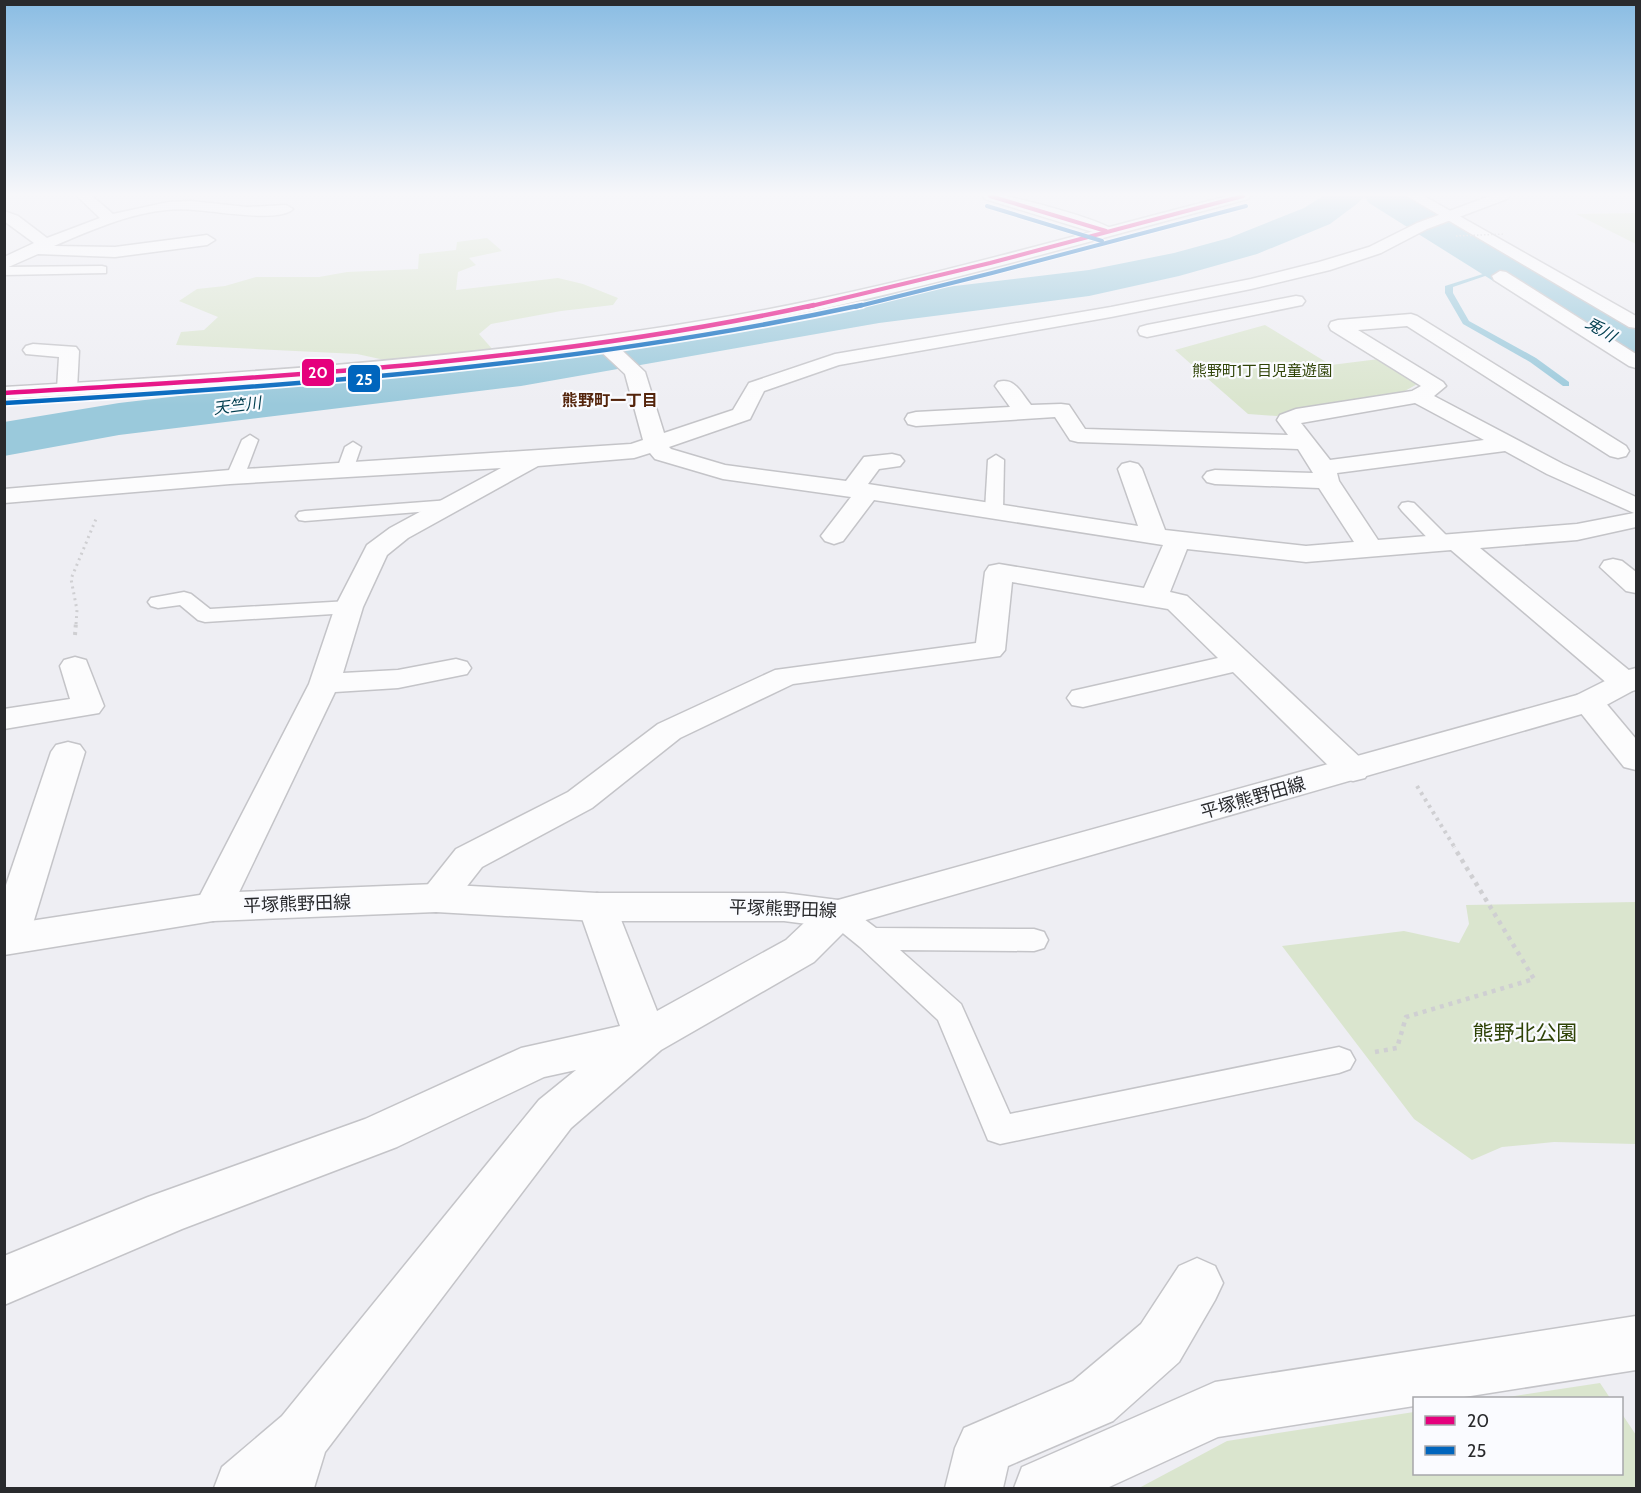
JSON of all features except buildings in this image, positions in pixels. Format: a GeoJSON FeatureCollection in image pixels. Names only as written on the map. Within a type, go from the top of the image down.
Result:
{"type":"FeatureCollection","features":[{"type":"Feature","properties":{"kind":"street"},"geometry":{"type":"LineString","coordinates":[[4,393],[612,352],[820,304],[970,266]]}},
{"type":"Feature","properties":{"kind":"street"},"geometry":{"type":"LineString","coordinates":[[4,496],[235,477],[634,451],[742,414],[756,387],[835,360],[1111,312],[1251,284],[1318,266]]}},
{"type":"Feature","properties":{"kind":"street"},"geometry":{"type":"LineString","coordinates":[[1524,266],[1636,323]]}},
{"type":"Feature","properties":{"kind":"street"},"geometry":{"type":"LineString","coordinates":[[1500,276],[1636,362]]}},
{"type":"Feature","properties":{"kind":"street"},"geometry":{"type":"LineString","coordinates":[[1251,284],[1318,309],[1348,325]]}},
{"type":"Feature","properties":{"kind":"street"},"geometry":{"type":"LineString","coordinates":[[1147,331],[1296,301]]}},
{"type":"Feature","properties":{"kind":"street"},"geometry":{"type":"LineString","coordinates":[[1111,312],[1167,342]]}},
{"type":"Feature","properties":{"kind":"street"},"geometry":{"type":"LineString","coordinates":[[1371,549],[1306,442],[1288,420],[1304,414],[1418,396],[1436,386],[1338,326],[1411,320],[1618,451]]}},
{"type":"Feature","properties":{"kind":"street"},"geometry":{"type":"LineString","coordinates":[[33,350],[69,351],[67,389]]}},
{"type":"Feature","properties":{"kind":"street"},"geometry":{"type":"LineString","coordinates":[[612,352],[634,372],[656,445],[663,454],[723,472],[994,510],[1166,538],[1306,554],[1577,532],[1636,520]]}},
{"type":"Feature","properties":{"kind":"street"},"geometry":{"type":"LineString","coordinates":[[1399,363],[1468,357]]}},
{"type":"Feature","properties":{"kind":"street"},"geometry":{"type":"LineString","coordinates":[[1005,386],[1025,412]]}},
{"type":"Feature","properties":{"kind":"street"},"geometry":{"type":"LineString","coordinates":[[1418,396],[1555,469],[1636,506]]}},
{"type":"Feature","properties":{"kind":"street"},"geometry":{"type":"LineString","coordinates":[[916,418],[1061,410],[1078,435],[1306,442]]}},
{"type":"Feature","properties":{"kind":"street"},"geometry":{"type":"LineString","coordinates":[[1215,477],[1325,475],[1508,444]]}},
{"type":"Feature","properties":{"kind":"street"},"geometry":{"type":"LineString","coordinates":[[213,907],[324,684],[349,607],[376,551],[399,533],[534,459]]}},
{"type":"Feature","properties":{"kind":"street"},"geometry":{"type":"LineString","coordinates":[[834,536],[860,491],[872,462],[892,460]]}},
{"type":"Feature","properties":{"kind":"street"},"geometry":{"type":"LineString","coordinates":[[1130,469],[1166,538],[1154,597]]}},
{"type":"Feature","properties":{"kind":"street"},"geometry":{"type":"LineString","coordinates":[[1450,542],[1631,680]]}},
{"type":"Feature","properties":{"kind":"street"},"geometry":{"type":"LineString","coordinates":[[1613,567],[1636,585]]}},
{"type":"Feature","properties":{"kind":"street"},"geometry":{"type":"LineString","coordinates":[[436,898],[469,858],[580,800],[669,731],[786,676],[990,650],[999,572],[1177,602],[1353,771]]}},
{"type":"Feature","properties":{"kind":"street"},"geometry":{"type":"LineString","coordinates":[[1083,698],[1239,662]]}},
{"type":"Feature","properties":{"kind":"street"},"geometry":{"type":"LineString","coordinates":[[4,719],[87,706],[75,666]]}},
{"type":"Feature","properties":{"kind":"street"},"geometry":{"type":"LineString","coordinates":[[324,684],[398,679],[456,668]]}},
{"type":"Feature","properties":{"kind":"street","name":"平塚熊野田線"},"geometry":{"type":"LineString","coordinates":[[6,940],[213,907],[436,898],[597,907],[784,907],[854,926],[1353,771],[1588,702],[1631,680]]}},
{"type":"Feature","properties":{"kind":"street"},"geometry":{"type":"LineString","coordinates":[[1588,702],[1636,760]]}},
{"type":"Feature","properties":{"kind":"street"},"geometry":{"type":"LineString","coordinates":[[6,940],[68,752]]}},
{"type":"Feature","properties":{"kind":"street"},"geometry":{"type":"LineString","coordinates":[[597,907],[646,1038]]}},
{"type":"Feature","properties":{"kind":"street"},"geometry":{"type":"LineString","coordinates":[[243,1488],[302,1436],[555,1114],[646,1038],[800,951],[854,926]]}},
{"type":"Feature","properties":{"kind":"street"},"geometry":{"type":"LineString","coordinates":[[4,1281],[165,1212],[381,1133],[536,1061],[646,1038]]}},
{"type":"Feature","properties":{"kind":"street"},"geometry":{"type":"LineString","coordinates":[[974,1488],[984,1448],[1093,1401],[1160,1343],[1197,1283]]}},
{"type":"Feature","properties":{"kind":"street"},"geometry":{"type":"LineString","coordinates":[[1043,1488],[1215,1410],[1636,1343]]}},
{"type":"Feature","properties":{"kind":"street"},"geometry":{"type":"LineString","coordinates":[[285,1488],[302,1436]]}},
{"type":"Feature","properties":{"kind":"lane"},"geometry":{"type":"LineString","coordinates":[[4,271],[102,270]]}},
{"type":"Feature","properties":{"kind":"lane"},"geometry":{"type":"LineString","coordinates":[[235,477],[250,440]]}},
{"type":"Feature","properties":{"kind":"lane"},"geometry":{"type":"LineString","coordinates":[[346,470],[353,447]]}},
{"type":"Feature","properties":{"kind":"lane"},"geometry":{"type":"LineString","coordinates":[[994,510],[996,460]]}},
{"type":"Feature","properties":{"kind":"lane"},"geometry":{"type":"LineString","coordinates":[[305,516],[450,505]]}},
{"type":"Feature","properties":{"kind":"lane"},"geometry":{"type":"LineString","coordinates":[[1408,507],[1450,542]]}},
{"type":"Feature","properties":{"kind":"lane"},"geometry":{"type":"LineString","coordinates":[[158,602],[184,598],[205,616],[349,607]]}},
{"type":"Feature","properties":{"kind":"lane"},"geometry":{"type":"LineString","coordinates":[[854,926],[950,1013],[1000,1130],[1339,1060]]}},
{"type":"Feature","properties":{"kind":"lane"},"geometry":{"type":"LineString","coordinates":[[854,926],[1034,940]]}},
{"type":"Feature","properties":{"kind":"path"},"geometry":{"type":"LineString","coordinates":[[75,666],[77,610],[71,579],[92,526],[116,487]]}},
{"type":"Feature","properties":{"kind":"path"},"geometry":{"type":"LineString","coordinates":[[1339,1060],[1397,1048],[1406,1017],[1533,979],[1399,757]]}},
{"type":"Feature","properties":{"kind":"green space"},"geometry":{"type":"Polygon","coordinates":[[[418,266],[474,266],[458,272],[456,290],[558,278],[583,284],[618,298],[613,305],[561,311],[491,324],[479,334],[494,351],[394,362],[357,354],[176,345],[181,332],[204,330],[218,317],[179,301],[197,289],[225,286],[256,277],[319,277],[347,272],[418,269],[418,266]]]}},
{"type":"Feature","properties":{"kind":"green space","name":"熊野町1丁目児童遊園"},"geometry":{"type":"Polygon","coordinates":[[[1265,325],[1331,365],[1379,359],[1421,382],[1403,392],[1291,411],[1277,416],[1248,414],[1175,350],[1265,325]]]}},
{"type":"Feature","properties":{"kind":"green space","name":"熊野北公園"},"geometry":{"type":"Polygon","coordinates":[[[1636,902],[1636,1144],[1554,1142],[1502,1147],[1472,1160],[1414,1119],[1282,946],[1404,931],[1459,943],[1469,924],[1466,905],[1636,902]]]}},
{"type":"Feature","properties":{"kind":"green space"},"geometry":{"type":"Polygon","coordinates":[[[1600,1383],[1609,1397],[1508,1397],[1600,1383]]]}},
{"type":"Feature","properties":{"kind":"green space"},"geometry":{"type":"Polygon","coordinates":[[[1413,1412],[1413,1475],[1623,1475],[1623,1416],[1636,1435],[1636,1488],[1139,1488],[1227,1441],[1413,1412]]]}},
{"type":"Feature","properties":{"kind":"waterway","name":"天竺川"},"geometry":{"type":"LineString","coordinates":[[4,439],[119,419],[521,371],[879,309],[1089,283],[1171,266]]}},
{"type":"Feature","properties":{"kind":"waterway","name":"兎川"},"geometry":{"type":"LineString","coordinates":[[1496,266],[1636,350]]}},
{"type":"Feature","properties":{"kind":"waterway"},"geometry":{"type":"LineString","coordinates":[[1488,274],[1449,286],[1449,293],[1466,322],[1533,360],[1566,384]]}},
{"type":"Feature","properties":{"kind":"transit line","name":"20"},"geometry":{"type":"LineString","coordinates":[[4,393],[279,376],[553,349],[798,309],[979,266]]}},
{"type":"Feature","properties":{"kind":"transit line","name":"25"},"geometry":{"type":"LineString","coordinates":[[5,403],[280,386],[554,359],[800,319],[1020,266]]}},
{"type":"Feature","properties":{"kind":"district","name":"熊野町一丁目"},"geometry":{"type":"Point","coordinates":[610,400]}}]}
